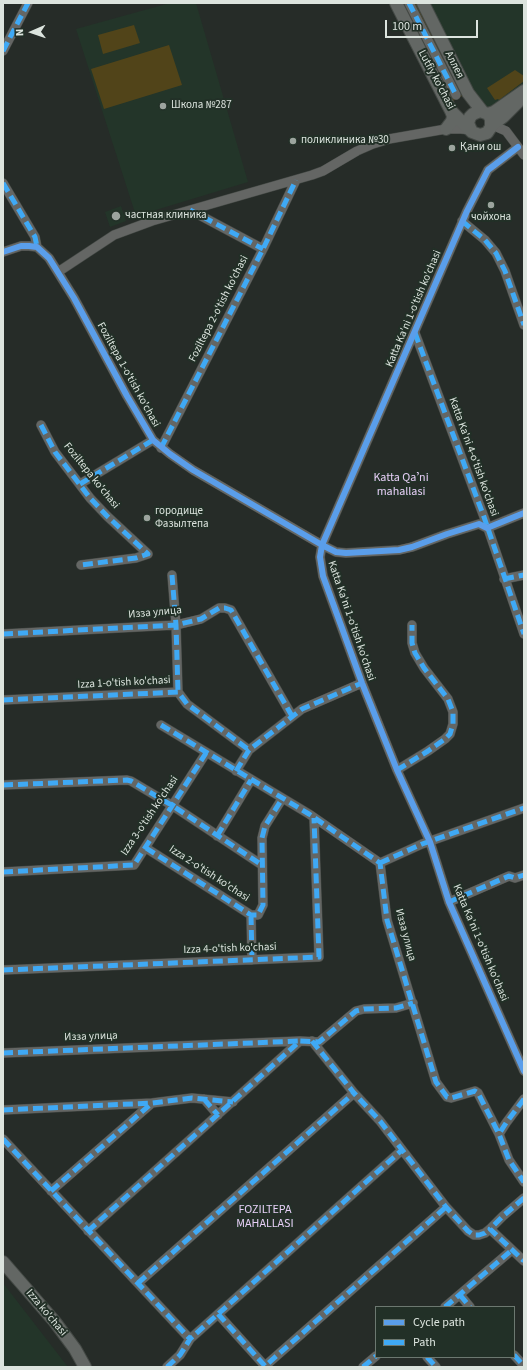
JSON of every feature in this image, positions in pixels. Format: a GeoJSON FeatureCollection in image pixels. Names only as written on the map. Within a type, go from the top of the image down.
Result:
{"type":"FeatureCollection","features":[{"type":"Feature","properties":{"kind":"main road","name":"Lutfiy ko'chasi"},"geometry":{"type":"LineString","coordinates":[[396,3],[451,111],[479,117]]}},
{"type":"Feature","properties":{"kind":"main road","name":"Lutfiy ko'chasi"},"geometry":{"type":"LineString","coordinates":[[423,3],[479,117]]}},
{"type":"Feature","properties":{"kind":"main road"},"geometry":{"type":"LineString","coordinates":[[479,117],[494,112],[524,91]]}},
{"type":"Feature","properties":{"kind":"main road"},"geometry":{"type":"LineString","coordinates":[[479,117],[503,117],[524,96]]}},
{"type":"Feature","properties":{"kind":"main road"},"geometry":{"type":"LineString","coordinates":[[446,129],[452,122],[453,118],[451,111]]}},
{"type":"Feature","properties":{"kind":"main road","name":"Lutfiy ko'chasi"},"geometry":{"type":"LineString","coordinates":[[471,130],[479,117]]}},
{"type":"Feature","properties":{"kind":"main road"},"geometry":{"type":"LineString","coordinates":[[471,130],[476,134],[484,134],[490,130],[479,117]]}},
{"type":"Feature","properties":{"kind":"main road","name":"Izza ko'chasi"},"geometry":{"type":"LineString","coordinates":[[3,1262],[55,1322],[86,1367]]}},
{"type":"Feature","properties":{"kind":"street"},"geometry":{"type":"LineString","coordinates":[[3,51],[28,3]]}},
{"type":"Feature","properties":{"kind":"street","name":"Аллея"},"geometry":{"type":"LineString","coordinates":[[409,3],[456,95]]}},
{"type":"Feature","properties":{"kind":"street"},"geometry":{"type":"LineString","coordinates":[[446,129],[479,117],[506,132],[524,155]]}},
{"type":"Feature","properties":{"kind":"street"},"geometry":{"type":"LineString","coordinates":[[503,117],[506,132]]}},
{"type":"Feature","properties":{"kind":"street"},"geometry":{"type":"LineString","coordinates":[[3,183],[35,237],[37,247],[48,258],[58,272],[114,235],[152,221],[296,180],[322,171],[357,151],[373,144],[389,139],[446,129],[471,130]]}},
{"type":"Feature","properties":{"kind":"street","name":"Katta Ka'ni 1-o'tish ko'chasi"},"geometry":{"type":"LineString","coordinates":[[518,147],[488,170],[462,221],[415,333],[322,545],[320,562],[323,576],[362,683],[430,842],[449,902],[524,1071]]}},
{"type":"Feature","properties":{"kind":"street","name":"Foziltepa 2-o'tish ko'chasi"},"geometry":{"type":"LineString","coordinates":[[161,448],[263,249],[296,180]]}},
{"type":"Feature","properties":{"kind":"street"},"geometry":{"type":"LineString","coordinates":[[190,210],[263,249]]}},
{"type":"Feature","properties":{"kind":"street"},"geometry":{"type":"LineString","coordinates":[[462,221],[485,240],[496,253],[505,271],[524,325]]}},
{"type":"Feature","properties":{"kind":"street"},"geometry":{"type":"LineString","coordinates":[[3,252],[21,246],[37,247]]}},
{"type":"Feature","properties":{"kind":"street","name":"Foziltepa 1-o'tish ko'chasi"},"geometry":{"type":"LineString","coordinates":[[58,272],[153,440],[161,448],[206,478],[336,552],[346,553],[399,550],[479,524],[486,528]]}},
{"type":"Feature","properties":{"kind":"street","name":"Katta Ka'ni 4-o'tish ko'chasi"},"geometry":{"type":"LineString","coordinates":[[415,333],[484,517],[486,528],[524,634]]}},
{"type":"Feature","properties":{"kind":"street","name":"Foziltepa ko'chasi"},"geometry":{"type":"LineString","coordinates":[[41,425],[55,452],[80,484],[107,516],[148,554],[136,558],[81,565]]}},
{"type":"Feature","properties":{"kind":"street"},"geometry":{"type":"LineString","coordinates":[[80,484],[153,440]]}},
{"type":"Feature","properties":{"kind":"street"},"geometry":{"type":"LineString","coordinates":[[486,528],[524,513]]}},
{"type":"Feature","properties":{"kind":"street"},"geometry":{"type":"LineString","coordinates":[[172,574],[176,625],[178,692]]}},
{"type":"Feature","properties":{"kind":"street"},"geometry":{"type":"LineString","coordinates":[[504,579],[524,575]]}},
{"type":"Feature","properties":{"kind":"street","name":"Изза улица"},"geometry":{"type":"LineString","coordinates":[[3,634],[176,625],[201,619],[219,608],[225,608],[230,610],[292,716]]}},
{"type":"Feature","properties":{"kind":"street"},"geometry":{"type":"LineString","coordinates":[[398,770],[445,738],[452,729],[453,724],[453,712],[448,699],[415,653],[412,643],[412,625]]}},
{"type":"Feature","properties":{"kind":"street"},"geometry":{"type":"LineString","coordinates":[[236,771],[249,750],[302,708],[362,683]]}},
{"type":"Feature","properties":{"kind":"street","name":"Izza 1-o'tish ko'chasi"},"geometry":{"type":"LineString","coordinates":[[3,700],[178,692],[187,704],[249,750]]}},
{"type":"Feature","properties":{"kind":"street"},"geometry":{"type":"LineString","coordinates":[[162,725],[314,818],[380,863],[422,844],[524,808]]}},
{"type":"Feature","properties":{"kind":"street","name":"Izza 3-o'tish ko'chasi"},"geometry":{"type":"LineString","coordinates":[[3,872],[134,865],[206,753]]}},
{"type":"Feature","properties":{"kind":"street"},"geometry":{"type":"LineString","coordinates":[[217,836],[251,780]]}},
{"type":"Feature","properties":{"kind":"street"},"geometry":{"type":"LineString","coordinates":[[3,786],[131,781],[173,806],[262,865]]}},
{"type":"Feature","properties":{"kind":"street","name":"Izza 2-o'tish ko'chasi"},"geometry":{"type":"LineString","coordinates":[[146,848],[252,915],[258,914],[263,906],[262,838],[265,826],[282,799]]}},
{"type":"Feature","properties":{"kind":"street","name":"Izza 4-o'tish ko'chasi"},"geometry":{"type":"LineString","coordinates":[[3,970],[319,957],[314,818]]}},
{"type":"Feature","properties":{"kind":"street","name":"Изза улица"},"geometry":{"type":"LineString","coordinates":[[380,863],[387,920],[436,1082],[447,1097],[451,1098],[475,1091],[478,1093],[499,1134]]}},
{"type":"Feature","properties":{"kind":"street"},"geometry":{"type":"LineString","coordinates":[[449,902],[509,876],[515,878],[524,875]]}},
{"type":"Feature","properties":{"kind":"street"},"geometry":{"type":"LineString","coordinates":[[252,915],[252,960]]}},
{"type":"Feature","properties":{"kind":"street"},"geometry":{"type":"LineString","coordinates":[[312,1041],[319,1042],[356,1010],[396,1008],[413,1003]]}},
{"type":"Feature","properties":{"kind":"street"},"geometry":{"type":"LineString","coordinates":[[88,1231],[300,1041]]}},
{"type":"Feature","properties":{"kind":"street"},"geometry":{"type":"LineString","coordinates":[[312,1041],[354,1093],[380,1121],[446,1207],[468,1231],[474,1235],[485,1233],[502,1216],[524,1198]]}},
{"type":"Feature","properties":{"kind":"street","name":"Изза улица"},"geometry":{"type":"LineString","coordinates":[[3,1053],[312,1041]]}},
{"type":"Feature","properties":{"kind":"street"},"geometry":{"type":"LineString","coordinates":[[138,1283],[354,1093]]}},
{"type":"Feature","properties":{"kind":"street"},"geometry":{"type":"LineString","coordinates":[[3,1110],[152,1102],[192,1098],[233,1102]]}},
{"type":"Feature","properties":{"kind":"street"},"geometry":{"type":"LineString","coordinates":[[204,1099],[218,1115]]}},
{"type":"Feature","properties":{"kind":"street"},"geometry":{"type":"LineString","coordinates":[[524,1099],[499,1134],[509,1160],[524,1182]]}},
{"type":"Feature","properties":{"kind":"street"},"geometry":{"type":"LineString","coordinates":[[51,1192],[152,1102]]}},
{"type":"Feature","properties":{"kind":"street"},"geometry":{"type":"LineString","coordinates":[[3,1139],[190,1339]]}},
{"type":"Feature","properties":{"kind":"street"},"geometry":{"type":"LineString","coordinates":[[167,1367],[180,1355],[190,1339],[402,1150]]}},
{"type":"Feature","properties":{"kind":"street"},"geometry":{"type":"LineString","coordinates":[[218,1314],[265,1366],[446,1207]]}},
{"type":"Feature","properties":{"kind":"street"},"geometry":{"type":"LineString","coordinates":[[490,1229],[524,1261]]}},
{"type":"Feature","properties":{"kind":"street"},"geometry":{"type":"LineString","coordinates":[[447,1306],[512,1250]]}},
{"type":"Feature","properties":{"kind":"street"},"geometry":{"type":"LineString","coordinates":[[460,1295],[469,1306]]}},
{"type":"Feature","properties":{"kind":"street"},"geometry":{"type":"LineString","coordinates":[[515,1356],[524,1366]]}},
{"type":"Feature","properties":{"kind":"street"},"geometry":{"type":"LineString","coordinates":[[363,1367],[375,1357]]}},
{"type":"Feature","properties":{"kind":"street"},"geometry":{"type":"LineString","coordinates":[[428,1358],[435,1367]]}},
{"type":"Feature","properties":{"kind":"shaded area","name":"Школа №287"},"geometry":{"type":"Polygon","coordinates":[[[170,3],[196,3],[248,182],[136,216],[76,29],[170,3]]]}},
{"type":"Feature","properties":{"kind":"shaded area"},"geometry":{"type":"Polygon","coordinates":[[[402,3],[416,3],[462,96],[451,102],[402,3]]]}},
{"type":"Feature","properties":{"kind":"shaded area"},"geometry":{"type":"Polygon","coordinates":[[[423,3],[524,3],[524,91],[484,112],[423,3]]]}},
{"type":"Feature","properties":{"kind":"shaded area"},"geometry":{"type":"Polygon","coordinates":[[[134,25],[140,43],[103,54],[98,35],[134,25]]]}},
{"type":"Feature","properties":{"kind":"shaded area"},"geometry":{"type":"Polygon","coordinates":[[[169,45],[182,85],[104,109],[91,69],[169,45]]]}},
{"type":"Feature","properties":{"kind":"shaded area"},"geometry":{"type":"Polygon","coordinates":[[[515,70],[524,76],[524,81],[499,100],[495,100],[487,88],[515,70]]]}},
{"type":"Feature","properties":{"kind":"shaded area","name":"частная клиника"},"geometry":{"type":"Polygon","coordinates":[[[121,206],[126,221],[110,227],[105,212],[121,206]]]}},
{"type":"Feature","properties":{"kind":"shaded area"},"geometry":{"type":"Polygon","coordinates":[[[3,1283],[68,1367],[3,1367],[3,1283]]]}},
{"type":"Feature","properties":{"kind":"marked path"},"geometry":{"type":"LineString","coordinates":[[3,51],[28,3]]}},
{"type":"Feature","properties":{"kind":"marked path"},"geometry":{"type":"LineString","coordinates":[[409,3],[456,95]]}},
{"type":"Feature","properties":{"kind":"marked path"},"geometry":{"type":"LineString","coordinates":[[161,448],[263,249],[296,180]]}},
{"type":"Feature","properties":{"kind":"marked path"},"geometry":{"type":"LineString","coordinates":[[3,183],[35,237],[37,247]]}},
{"type":"Feature","properties":{"kind":"marked path"},"geometry":{"type":"LineString","coordinates":[[190,210],[263,249]]}},
{"type":"Feature","properties":{"kind":"marked path"},"geometry":{"type":"LineString","coordinates":[[462,221],[485,240],[496,253],[505,271],[524,325]]}},
{"type":"Feature","properties":{"kind":"marked path"},"geometry":{"type":"LineString","coordinates":[[415,333],[484,517],[524,634]]}},
{"type":"Feature","properties":{"kind":"marked path"},"geometry":{"type":"LineString","coordinates":[[41,425],[55,452],[90,498],[148,554],[136,558],[81,565]]}},
{"type":"Feature","properties":{"kind":"marked path"},"geometry":{"type":"LineString","coordinates":[[80,484],[153,440]]}},
{"type":"Feature","properties":{"kind":"marked path"},"geometry":{"type":"LineString","coordinates":[[172,575],[176,625],[178,692]]}},
{"type":"Feature","properties":{"kind":"marked path"},"geometry":{"type":"LineString","coordinates":[[504,579],[524,575]]}},
{"type":"Feature","properties":{"kind":"marked path"},"geometry":{"type":"LineString","coordinates":[[3,634],[176,625],[201,619],[219,608],[225,608],[231,610],[292,716]]}},
{"type":"Feature","properties":{"kind":"marked path"},"geometry":{"type":"LineString","coordinates":[[397,770],[445,739],[450,734],[453,724],[453,712],[448,699],[424,668],[415,653],[412,643],[412,625]]}},
{"type":"Feature","properties":{"kind":"marked path"},"geometry":{"type":"LineString","coordinates":[[236,771],[249,750],[302,709],[362,683]]}},
{"type":"Feature","properties":{"kind":"marked path"},"geometry":{"type":"LineString","coordinates":[[3,700],[178,692],[187,704],[249,750]]}},
{"type":"Feature","properties":{"kind":"marked path"},"geometry":{"type":"LineString","coordinates":[[161,725],[309,814],[380,863],[387,920],[436,1082],[447,1097],[451,1098],[475,1091],[478,1093],[499,1134]]}},
{"type":"Feature","properties":{"kind":"marked path"},"geometry":{"type":"LineString","coordinates":[[3,872],[134,865],[206,753]]}},
{"type":"Feature","properties":{"kind":"marked path"},"geometry":{"type":"LineString","coordinates":[[217,836],[251,780]]}},
{"type":"Feature","properties":{"kind":"marked path"},"geometry":{"type":"LineString","coordinates":[[3,785],[131,781],[173,806],[262,865]]}},
{"type":"Feature","properties":{"kind":"marked path"},"geometry":{"type":"LineString","coordinates":[[146,848],[251,915],[258,915],[263,905],[262,838],[265,826],[282,799]]}},
{"type":"Feature","properties":{"kind":"marked path"},"geometry":{"type":"LineString","coordinates":[[380,863],[422,844],[524,808]]}},
{"type":"Feature","properties":{"kind":"marked path"},"geometry":{"type":"LineString","coordinates":[[3,970],[319,957],[314,818]]}},
{"type":"Feature","properties":{"kind":"marked path"},"geometry":{"type":"LineString","coordinates":[[449,902],[509,876],[515,878],[524,875]]}},
{"type":"Feature","properties":{"kind":"marked path"},"geometry":{"type":"LineString","coordinates":[[251,915],[252,960]]}},
{"type":"Feature","properties":{"kind":"marked path"},"geometry":{"type":"LineString","coordinates":[[88,1231],[300,1041],[319,1042],[356,1011],[364,1009],[396,1008],[413,1003]]}},
{"type":"Feature","properties":{"kind":"marked path"},"geometry":{"type":"LineString","coordinates":[[3,1053],[300,1041]]}},
{"type":"Feature","properties":{"kind":"marked path"},"geometry":{"type":"LineString","coordinates":[[312,1041],[354,1093],[380,1121],[446,1207],[468,1231],[474,1235],[479,1235],[490,1229]]}},
{"type":"Feature","properties":{"kind":"marked path"},"geometry":{"type":"LineString","coordinates":[[138,1283],[354,1093]]}},
{"type":"Feature","properties":{"kind":"marked path"},"geometry":{"type":"LineString","coordinates":[[3,1110],[152,1103],[192,1098],[233,1102]]}},
{"type":"Feature","properties":{"kind":"marked path"},"geometry":{"type":"LineString","coordinates":[[204,1099],[218,1115]]}},
{"type":"Feature","properties":{"kind":"marked path"},"geometry":{"type":"LineString","coordinates":[[524,1099],[499,1134],[509,1160],[524,1182]]}},
{"type":"Feature","properties":{"kind":"marked path"},"geometry":{"type":"LineString","coordinates":[[51,1191],[152,1103]]}},
{"type":"Feature","properties":{"kind":"marked path"},"geometry":{"type":"LineString","coordinates":[[3,1139],[190,1339]]}},
{"type":"Feature","properties":{"kind":"marked path"},"geometry":{"type":"LineString","coordinates":[[167,1367],[180,1355],[190,1339],[402,1150]]}},
{"type":"Feature","properties":{"kind":"marked path"},"geometry":{"type":"LineString","coordinates":[[524,1198],[490,1229],[524,1261]]}},
{"type":"Feature","properties":{"kind":"marked path"},"geometry":{"type":"LineString","coordinates":[[218,1314],[265,1366],[446,1207]]}},
{"type":"Feature","properties":{"kind":"marked path"},"geometry":{"type":"LineString","coordinates":[[446,1306],[512,1250]]}},
{"type":"Feature","properties":{"kind":"marked path"},"geometry":{"type":"LineString","coordinates":[[460,1295],[469,1306]]}},
{"type":"Feature","properties":{"kind":"marked path"},"geometry":{"type":"LineString","coordinates":[[515,1356],[524,1366]]}},
{"type":"Feature","properties":{"kind":"marked path"},"geometry":{"type":"LineString","coordinates":[[363,1367],[375,1357]]}},
{"type":"Feature","properties":{"kind":"marked path"},"geometry":{"type":"LineString","coordinates":[[428,1358],[436,1367]]}},
{"type":"Feature","properties":{"kind":"cycle path"},"geometry":{"type":"LineString","coordinates":[[518,147],[488,170],[467,211],[322,545],[320,557],[323,576],[362,683],[397,770],[430,842],[449,902],[524,1071]]}},
{"type":"Feature","properties":{"kind":"cycle path"},"geometry":{"type":"LineString","coordinates":[[3,252],[21,246],[37,247],[49,258],[74,298],[127,396],[153,440],[193,470],[322,545],[336,552],[346,553],[399,550],[479,524],[487,528],[524,513]]}},
{"type":"Feature","properties":{"kind":"place","name":"Школа №287"},"geometry":{"type":"Point","coordinates":[163,106]}},
{"type":"Feature","properties":{"kind":"place","name":"поликлиника №30"},"geometry":{"type":"Point","coordinates":[293,141]}},
{"type":"Feature","properties":{"kind":"place","name":"Қани ош"},"geometry":{"type":"Point","coordinates":[452,148]}},
{"type":"Feature","properties":{"kind":"place","name":"чойхона"},"geometry":{"type":"Point","coordinates":[491,205]}},
{"type":"Feature","properties":{"kind":"place","name":"частная клиника"},"geometry":{"type":"Point","coordinates":[116,216]}},
{"type":"Feature","properties":{"kind":"place","name":"городище Фазылтепа"},"geometry":{"type":"Point","coordinates":[147,518]}},
{"type":"Feature","properties":{"kind":"district","name":"Katta Qaʼni mahallasi"},"geometry":{"type":"Point","coordinates":[401,485]}},
{"type":"Feature","properties":{"kind":"district","name":"FOZILTEPA MAHALLASI"},"geometry":{"type":"Point","coordinates":[265,1217]}}]}
